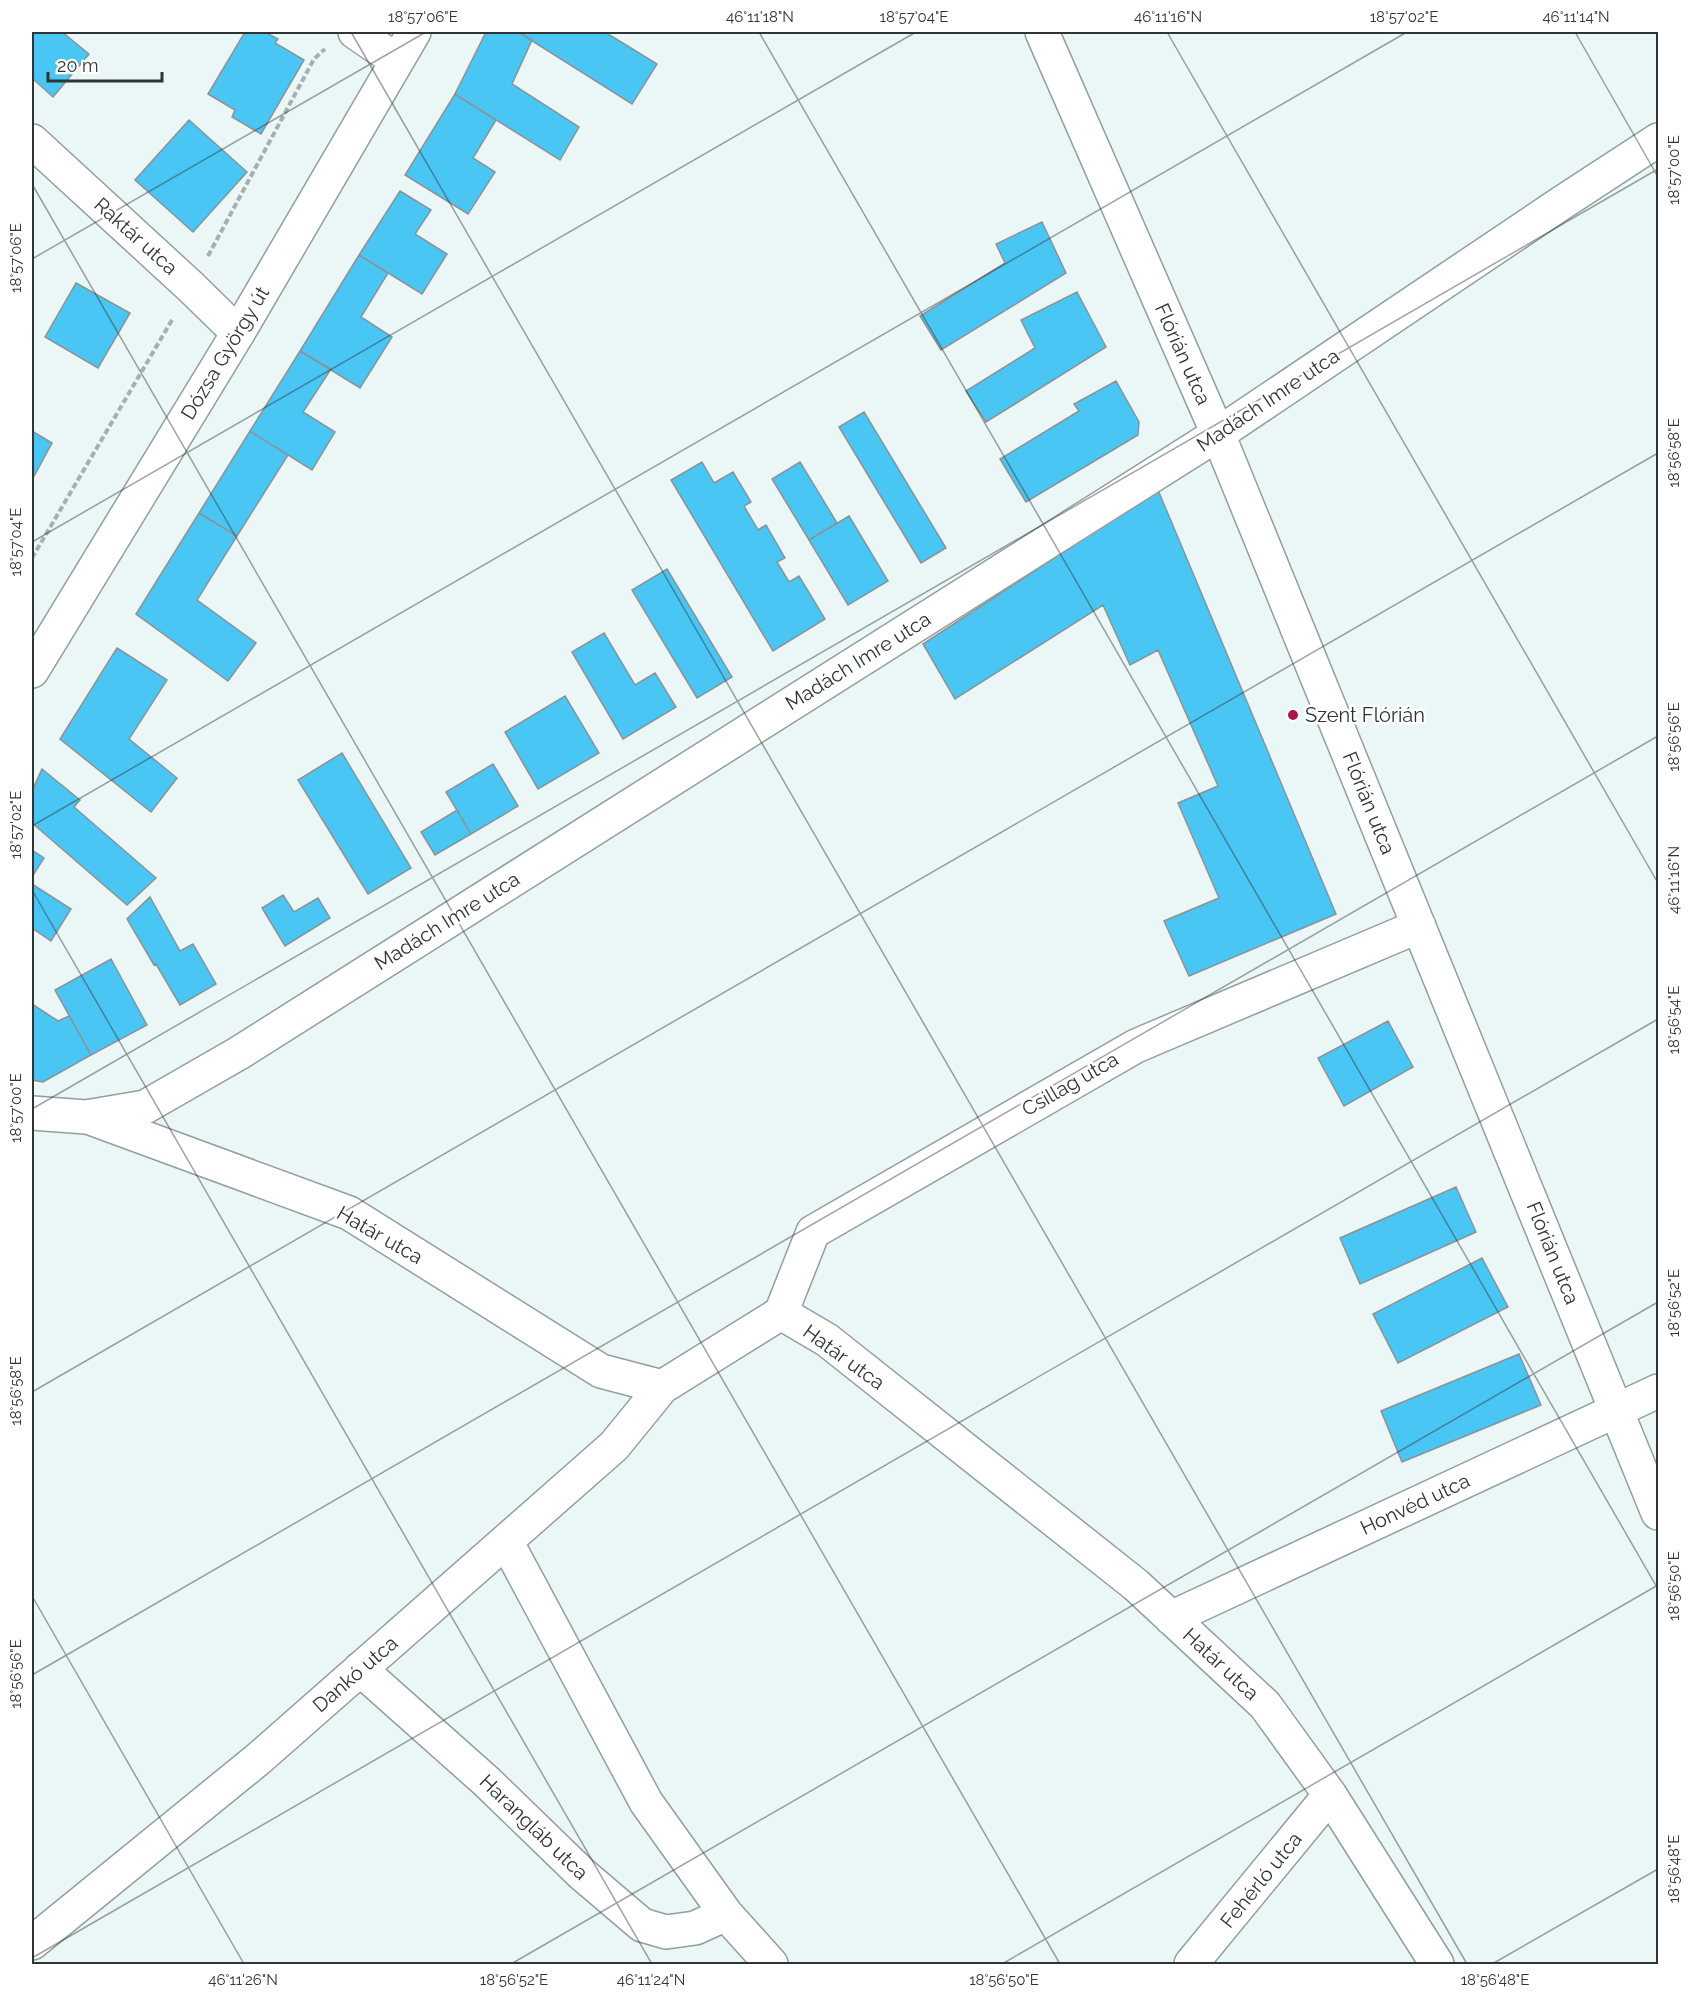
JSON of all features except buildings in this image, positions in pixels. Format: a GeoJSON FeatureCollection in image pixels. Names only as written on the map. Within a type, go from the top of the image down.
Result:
{"type":"FeatureCollection","features":[{"type":"Feature","properties":{"kind":"street"},"geometry":{"type":"LineString","coordinates":[[355,32],[396,60]]}},
{"type":"Feature","properties":{"kind":"street","name":"Dózsa György út"},"geometry":{"type":"LineString","coordinates":[[32,671],[238,333],[414,32]]}},
{"type":"Feature","properties":{"kind":"street","name":"Flórián utca"},"geometry":{"type":"LineString","coordinates":[[1042,32],[1218,434],[1659,1513]]}},
{"type":"Feature","properties":{"kind":"street","name":"Madách Imre utca"},"geometry":{"type":"LineString","coordinates":[[32,1113],[86,1116],[144,1107],[239,1053],[1218,434],[1553,208],[1659,140]]}},
{"type":"Feature","properties":{"kind":"street","name":"Raktár utca"},"geometry":{"type":"LineString","coordinates":[[32,141],[238,333]]}},
{"type":"Feature","properties":{"kind":"street","name":"Csillag utca"},"geometry":{"type":"LineString","coordinates":[[781,1313],[813,1232],[1136,1046],[1419,926]]}},
{"type":"Feature","properties":{"kind":"street","name":"Határ utca"},"geometry":{"type":"LineString","coordinates":[[86,1116],[349,1213],[601,1371],[662,1387]]}},
{"type":"Feature","properties":{"kind":"street"},"geometry":{"type":"LineString","coordinates":[[662,1387],[781,1313]]}},
{"type":"Feature","properties":{"kind":"street","name":"Határ utca"},"geometry":{"type":"LineString","coordinates":[[781,1313],[827,1340],[1136,1585],[1265,1705],[1330,1796],[1437,1965]]}},
{"type":"Feature","properties":{"kind":"street","name":"Dankó utca"},"geometry":{"type":"LineString","coordinates":[[32,1943],[257,1760],[614,1446],[662,1387]]}},
{"type":"Feature","properties":{"kind":"street","name":"Honvéd utca"},"geometry":{"type":"LineString","coordinates":[[1171,1618],[1659,1391]]}},
{"type":"Feature","properties":{"kind":"street"},"geometry":{"type":"LineString","coordinates":[[506,1541],[646,1802],[726,1914],[771,1965]]}},
{"type":"Feature","properties":{"kind":"street","name":"Harangláb utca"},"geometry":{"type":"LineString","coordinates":[[360,1669],[486,1781],[582,1874],[642,1925],[666,1932],[695,1928],[726,1914]]}},
{"type":"Feature","properties":{"kind":"street","name":"Fehérló utca"},"geometry":{"type":"LineString","coordinates":[[1191,1965],[1330,1796]]}},
{"type":"Feature","properties":{"kind":"place","name":"Szent Flórián"},"geometry":{"type":"Point","coordinates":[1293,715]}}]}
